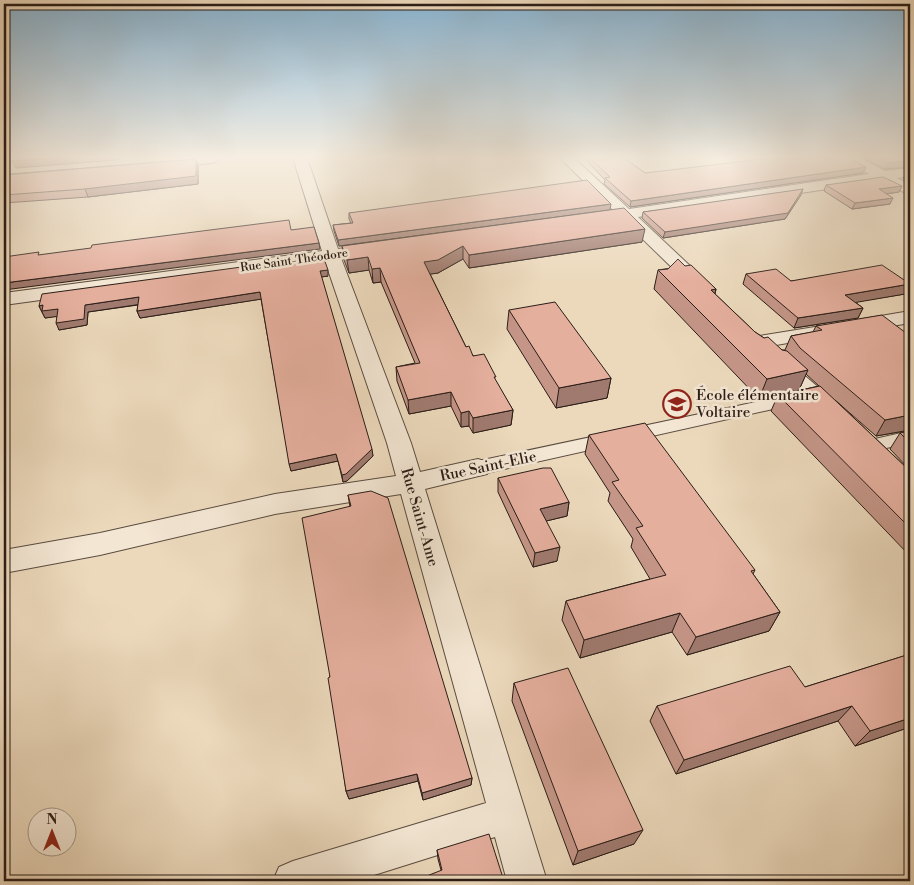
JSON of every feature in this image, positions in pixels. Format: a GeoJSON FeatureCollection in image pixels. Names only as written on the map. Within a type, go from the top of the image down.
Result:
{"type":"FeatureCollection","features":[{"type":"Feature","properties":{"kind":"street","name":"Rue Saint-Ame"},"geometry":{"type":"LineString","coordinates":[[313,199],[399,443],[527,881]]}},
{"type":"Feature","properties":{"kind":"street"},"geometry":{"type":"LineString","coordinates":[[611,199],[710,295]]}},
{"type":"Feature","properties":{"kind":"street"},"geometry":{"type":"LineString","coordinates":[[578,221],[723,199]]}},
{"type":"Feature","properties":{"kind":"street","name":"Rue Saint-Théodore"},"geometry":{"type":"LineString","coordinates":[[4,299],[392,246]]}},
{"type":"Feature","properties":{"kind":"street"},"geometry":{"type":"LineString","coordinates":[[837,413],[752,336],[910,317]]}},
{"type":"Feature","properties":{"kind":"street","name":"Rue Saint-Elie"},"geometry":{"type":"LineString","coordinates":[[4,562],[100,544],[274,504],[410,483],[815,394]]}},
{"type":"Feature","properties":{"kind":"street"},"geometry":{"type":"LineString","coordinates":[[858,432],[885,458]]}},
{"type":"Feature","properties":{"kind":"street"},"geometry":{"type":"LineString","coordinates":[[872,446],[910,437]]}},
{"type":"Feature","properties":{"kind":"street"},"geometry":{"type":"LineString","coordinates":[[293,881],[507,815]]}},
{"type":"Feature","properties":{"kind":"building"},"geometry":{"type":"Polygon","coordinates":[[[448,199],[606,199],[611,204],[338,240],[333,225],[353,223],[349,213],[448,199]]]}},
{"type":"Feature","properties":{"kind":"building"},"geometry":{"type":"Polygon","coordinates":[[[731,199],[797,199],[788,213],[665,232],[643,212],[731,199]]]}},
{"type":"Feature","properties":{"kind":"building"},"geometry":{"type":"Polygon","coordinates":[[[849,199],[883,199],[855,203],[849,199]]]}},
{"type":"Feature","properties":{"kind":"building"},"geometry":{"type":"Polygon","coordinates":[[[624,208],[645,229],[469,255],[463,246],[438,260],[424,262],[466,347],[469,346],[473,356],[484,354],[496,377],[494,377],[513,410],[473,418],[469,411],[461,413],[451,392],[408,400],[396,367],[420,363],[380,268],[372,269],[368,257],[347,260],[342,246],[624,208]]]}},
{"type":"Feature","properties":{"kind":"building"},"geometry":{"type":"Polygon","coordinates":[[[289,220],[291,230],[314,227],[319,243],[4,283],[4,257],[39,252],[38,255],[91,248],[92,245],[289,220]]]}},
{"type":"Feature","properties":{"kind":"building"},"geometry":{"type":"Polygon","coordinates":[[[323,256],[328,270],[320,271],[372,449],[346,474],[342,475],[336,454],[289,464],[260,292],[137,311],[139,297],[85,305],[84,319],[56,323],[58,309],[42,311],[43,305],[39,306],[42,294],[323,256]]]}},
{"type":"Feature","properties":{"kind":"building"},"geometry":{"type":"Polygon","coordinates":[[[678,259],[685,266],[691,265],[716,289],[711,290],[755,332],[764,338],[768,337],[808,370],[767,379],[658,270],[668,269],[678,259]]]}},
{"type":"Feature","properties":{"kind":"building"},"geometry":{"type":"Polygon","coordinates":[[[882,265],[910,284],[845,295],[863,308],[798,318],[746,274],[776,269],[791,281],[882,265]]]}},
{"type":"Feature","properties":{"kind":"building"},"geometry":{"type":"Polygon","coordinates":[[[555,302],[611,378],[559,388],[509,310],[555,302]]]}},
{"type":"Feature","properties":{"kind":"building"},"geometry":{"type":"Polygon","coordinates":[[[882,315],[910,336],[910,415],[885,420],[800,348],[791,336],[822,330],[816,326],[882,315]]]}},
{"type":"Feature","properties":{"kind":"building"},"geometry":{"type":"Polygon","coordinates":[[[820,386],[910,471],[910,528],[778,395],[820,386]]]}},
{"type":"Feature","properties":{"kind":"building"},"geometry":{"type":"Polygon","coordinates":[[[645,423],[755,570],[751,571],[780,612],[696,637],[680,613],[584,640],[566,601],[666,575],[636,528],[643,526],[612,482],[619,480],[589,435],[645,423]]]}},
{"type":"Feature","properties":{"kind":"building"},"geometry":{"type":"Polygon","coordinates":[[[910,431],[910,443],[900,433],[910,431]]]}},
{"type":"Feature","properties":{"kind":"building"},"geometry":{"type":"Polygon","coordinates":[[[551,468],[569,502],[540,509],[560,547],[535,553],[498,478],[551,468]]]}},
{"type":"Feature","properties":{"kind":"building"},"geometry":{"type":"Polygon","coordinates":[[[371,491],[388,498],[472,778],[422,793],[417,774],[346,791],[328,678],[330,677],[302,518],[351,506],[348,495],[371,491]]]}},
{"type":"Feature","properties":{"kind":"building"},"geometry":{"type":"Polygon","coordinates":[[[910,654],[910,718],[870,731],[852,706],[684,760],[657,706],[790,666],[805,687],[910,654]]]}},
{"type":"Feature","properties":{"kind":"building"},"geometry":{"type":"Polygon","coordinates":[[[568,668],[643,830],[578,851],[514,683],[568,668]]]}},
{"type":"Feature","properties":{"kind":"building"},"geometry":{"type":"Polygon","coordinates":[[[489,834],[504,881],[414,881],[442,870],[437,850],[489,834]]]}},
{"type":"Feature","properties":{"kind":"place","name":"École élémentaire Voltaire"},"geometry":{"type":"Point","coordinates":[677,404]}}]}
